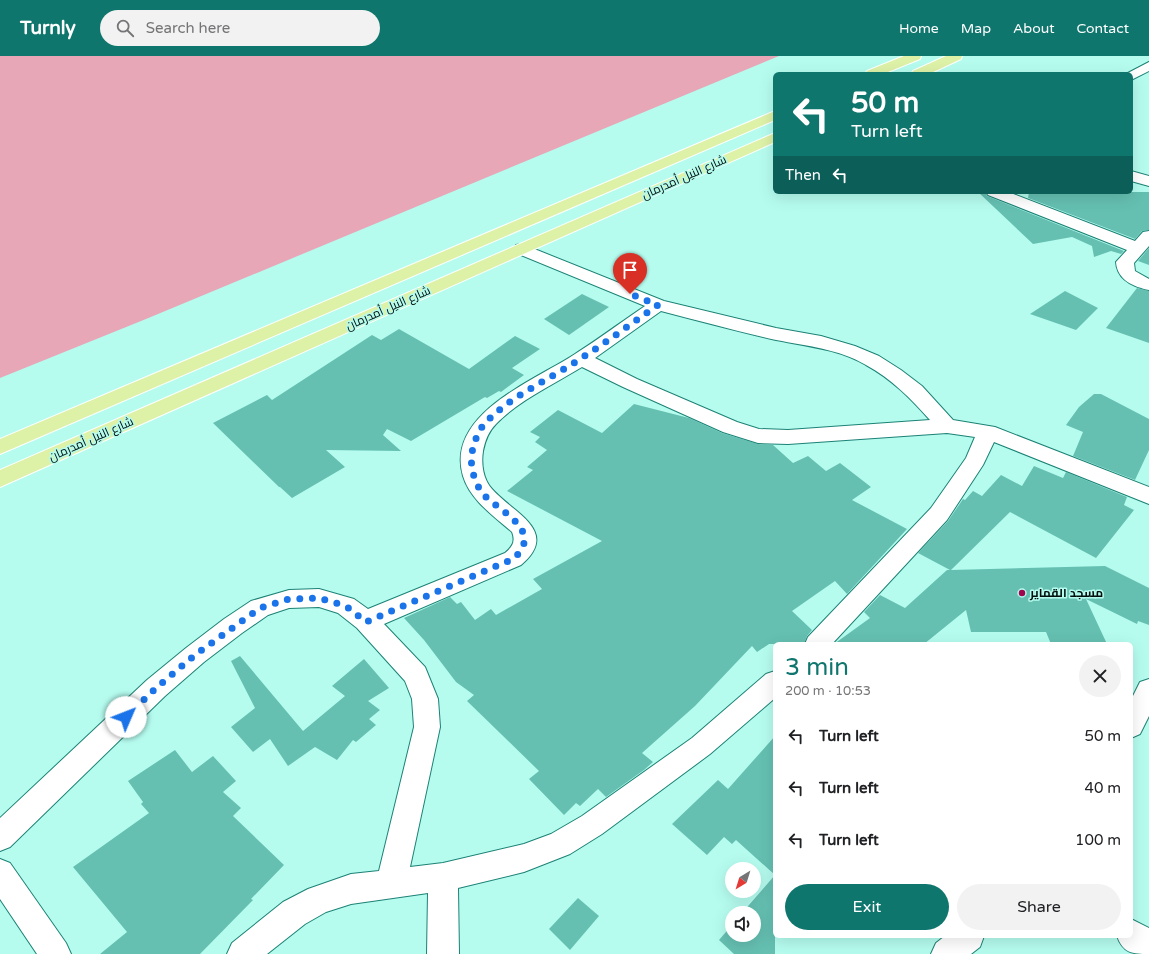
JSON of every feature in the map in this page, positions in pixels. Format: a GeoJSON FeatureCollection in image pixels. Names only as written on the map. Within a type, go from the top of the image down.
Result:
{"type":"FeatureCollection","features":[{"type":"Feature","properties":{"kind":"main road"},"geometry":{"type":"LineString","coordinates":[[877,72],[915,56]]}},
{"type":"Feature","properties":{"kind":"main road"},"geometry":{"type":"LineString","coordinates":[[922,72],[956,56]]}},
{"type":"Feature","properties":{"kind":"main road"},"geometry":{"type":"LineString","coordinates":[[0,447],[773,116]]}},
{"type":"Feature","properties":{"kind":"main road","name":"شارع النيل أمدرمان"},"geometry":{"type":"LineString","coordinates":[[0,479],[773,138]]}},
{"type":"Feature","properties":{"kind":"street"},"geometry":{"type":"LineString","coordinates":[[1133,75],[1149,66]]}},
{"type":"Feature","properties":{"kind":"street"},"geometry":{"type":"LineString","coordinates":[[1133,177],[1149,181]]}},
{"type":"Feature","properties":{"kind":"street"},"geometry":{"type":"LineString","coordinates":[[999,194],[1137,248]]}},
{"type":"Feature","properties":{"kind":"street"},"geometry":{"type":"LineString","coordinates":[[1149,236],[1125,262],[1127,272],[1132,277],[1149,285]]}},
{"type":"Feature","properties":{"kind":"street"},"geometry":{"type":"LineString","coordinates":[[522,249],[658,305],[848,350],[872,360],[894,374],[915,391],[947,426]]}},
{"type":"Feature","properties":{"kind":"street"},"geometry":{"type":"LineString","coordinates":[[366,622],[513,559],[520,552],[525,545],[525,536],[522,528],[484,494],[474,477],[471,459],[476,436],[488,420],[507,404],[581,359],[658,305]]}},
{"type":"Feature","properties":{"kind":"street"},"geometry":{"type":"LineString","coordinates":[[581,359],[630,383],[730,427],[758,436],[788,437],[947,426],[988,432],[1149,496]]}},
{"type":"Feature","properties":{"kind":"street"},"geometry":{"type":"LineString","coordinates":[[819,642],[939,514],[976,460],[988,432]]}},
{"type":"Feature","properties":{"kind":"street"},"geometry":{"type":"LineString","coordinates":[[0,837],[156,688],[195,655],[260,608],[289,599],[319,598],[346,606],[366,622],[416,675],[426,699],[427,726],[391,884]]}},
{"type":"Feature","properties":{"kind":"street"},"geometry":{"type":"LineString","coordinates":[[243,954],[294,913],[319,900],[351,889],[443,876],[524,858],[560,844],[586,829],[701,746],[773,684]]}},
{"type":"Feature","properties":{"kind":"street"},"geometry":{"type":"LineString","coordinates":[[1133,722],[1149,690]]}},
{"type":"Feature","properties":{"kind":"street"},"geometry":{"type":"LineString","coordinates":[[0,873],[55,954]]}},
{"type":"Feature","properties":{"kind":"street"},"geometry":{"type":"LineString","coordinates":[[443,876],[443,954]]}},
{"type":"Feature","properties":{"kind":"street"},"geometry":{"type":"LineString","coordinates":[[1133,935],[1149,947]]}},
{"type":"Feature","properties":{"kind":"street"},"geometry":{"type":"LineString","coordinates":[[947,954],[967,938]]}},
{"type":"Feature","properties":{"kind":"shaded area"},"geometry":{"type":"Polygon","coordinates":[[[0,56],[779,56],[146,319],[0,378],[0,56]]]}},
{"type":"Feature","properties":{"kind":"building"},"geometry":{"type":"Polygon","coordinates":[[[1133,192],[1149,192],[1149,230],[1142,231],[1135,239],[1028,198],[1029,194],[1133,194],[1133,192]]]}},
{"type":"Feature","properties":{"kind":"building"},"geometry":{"type":"Polygon","coordinates":[[[980,194],[986,194],[987,196],[1124,251],[1121,254],[1111,251],[1094,257],[1092,246],[1072,237],[1033,244],[980,194]]]}},
{"type":"Feature","properties":{"kind":"building"},"geometry":{"type":"Polygon","coordinates":[[[1149,248],[1149,265],[1138,261],[1149,248]]]}},
{"type":"Feature","properties":{"kind":"building"},"geometry":{"type":"Polygon","coordinates":[[[1137,288],[1149,291],[1149,343],[1106,328],[1137,288]]]}},
{"type":"Feature","properties":{"kind":"building"},"geometry":{"type":"Polygon","coordinates":[[[1065,291],[1098,308],[1076,330],[1030,314],[1065,291]]]}},
{"type":"Feature","properties":{"kind":"building"},"geometry":{"type":"Polygon","coordinates":[[[582,294],[609,307],[569,335],[544,319],[582,294]]]}},
{"type":"Feature","properties":{"kind":"building"},"geometry":{"type":"Polygon","coordinates":[[[399,329],[469,369],[515,336],[540,349],[512,368],[524,375],[501,392],[499,391],[487,398],[485,397],[411,441],[387,429],[383,435],[401,451],[326,450],[345,467],[292,498],[213,423],[267,395],[272,400],[372,335],[381,340],[399,329]]]}},
{"type":"Feature","properties":{"kind":"building"},"geometry":{"type":"Polygon","coordinates":[[[1094,394],[1101,394],[1149,419],[1149,450],[1135,480],[1073,456],[1083,432],[1066,425],[1079,407],[1094,394]]]}},
{"type":"Feature","properties":{"kind":"building"},"geometry":{"type":"Polygon","coordinates":[[[634,404],[689,418],[722,433],[758,444],[773,445],[793,463],[808,456],[826,471],[840,463],[871,487],[852,500],[907,529],[847,594],[835,581],[792,611],[812,630],[805,642],[773,642],[773,644],[769,644],[757,652],[752,646],[695,706],[642,753],[653,762],[606,797],[598,789],[580,806],[576,803],[564,815],[529,779],[539,771],[467,701],[474,695],[456,682],[424,640],[404,618],[450,597],[457,604],[461,602],[475,620],[491,609],[496,615],[542,589],[533,579],[602,541],[507,491],[533,470],[527,467],[547,450],[535,442],[540,437],[530,432],[558,410],[602,433],[634,404]]]}},
{"type":"Feature","properties":{"kind":"building"},"geometry":{"type":"Polygon","coordinates":[[[1034,466],[1063,478],[1066,472],[1127,497],[1124,505],[1134,510],[1096,558],[1010,512],[951,570],[1105,566],[1149,588],[1149,625],[1138,621],[1137,624],[1086,599],[1106,642],[1050,642],[1046,632],[971,632],[966,610],[926,642],[837,642],[870,618],[864,612],[880,595],[905,608],[947,570],[950,570],[918,553],[948,521],[963,499],[965,500],[973,491],[982,496],[1001,475],[1022,486],[1034,466]]]}},
{"type":"Feature","properties":{"kind":"building"},"geometry":{"type":"Polygon","coordinates":[[[240,656],[303,731],[345,696],[332,686],[364,659],[389,688],[368,701],[380,710],[369,719],[376,725],[356,742],[353,740],[337,760],[315,747],[288,766],[270,739],[253,752],[231,727],[255,708],[231,661],[240,656]]]}},
{"type":"Feature","properties":{"kind":"building"},"geometry":{"type":"Polygon","coordinates":[[[773,738],[773,873],[736,840],[732,844],[724,837],[707,855],[672,824],[718,780],[728,789],[773,738]]]}},
{"type":"Feature","properties":{"kind":"building"},"geometry":{"type":"Polygon","coordinates":[[[175,750],[192,772],[213,756],[236,781],[223,792],[241,808],[233,816],[284,865],[251,899],[253,900],[200,954],[100,954],[127,932],[73,867],[149,813],[141,804],[143,802],[128,781],[175,750]]]}},
{"type":"Feature","properties":{"kind":"building"},"geometry":{"type":"Polygon","coordinates":[[[773,877],[773,938],[775,938],[775,954],[734,954],[719,940],[725,933],[725,942],[761,942],[761,906],[748,906],[755,898],[761,898],[761,891],[773,877]]]}},
{"type":"Feature","properties":{"kind":"building"},"geometry":{"type":"Polygon","coordinates":[[[578,898],[599,916],[570,950],[549,929],[578,898]]]}},
{"type":"Feature","properties":{"kind":"place","name":"مسجد القماير"},"geometry":{"type":"Point","coordinates":[1022,593]}},
{"type":"Feature","properties":{"kind":"route"},"geometry":{"type":"LineString","coordinates":[[126,717],[156,688],[195,655],[260,608],[289,599],[319,598],[346,606],[366,622],[513,559],[525,545],[525,536],[522,528],[484,494],[474,477],[471,459],[476,436],[488,420],[507,404],[581,359],[658,305],[630,294]]}}]}
